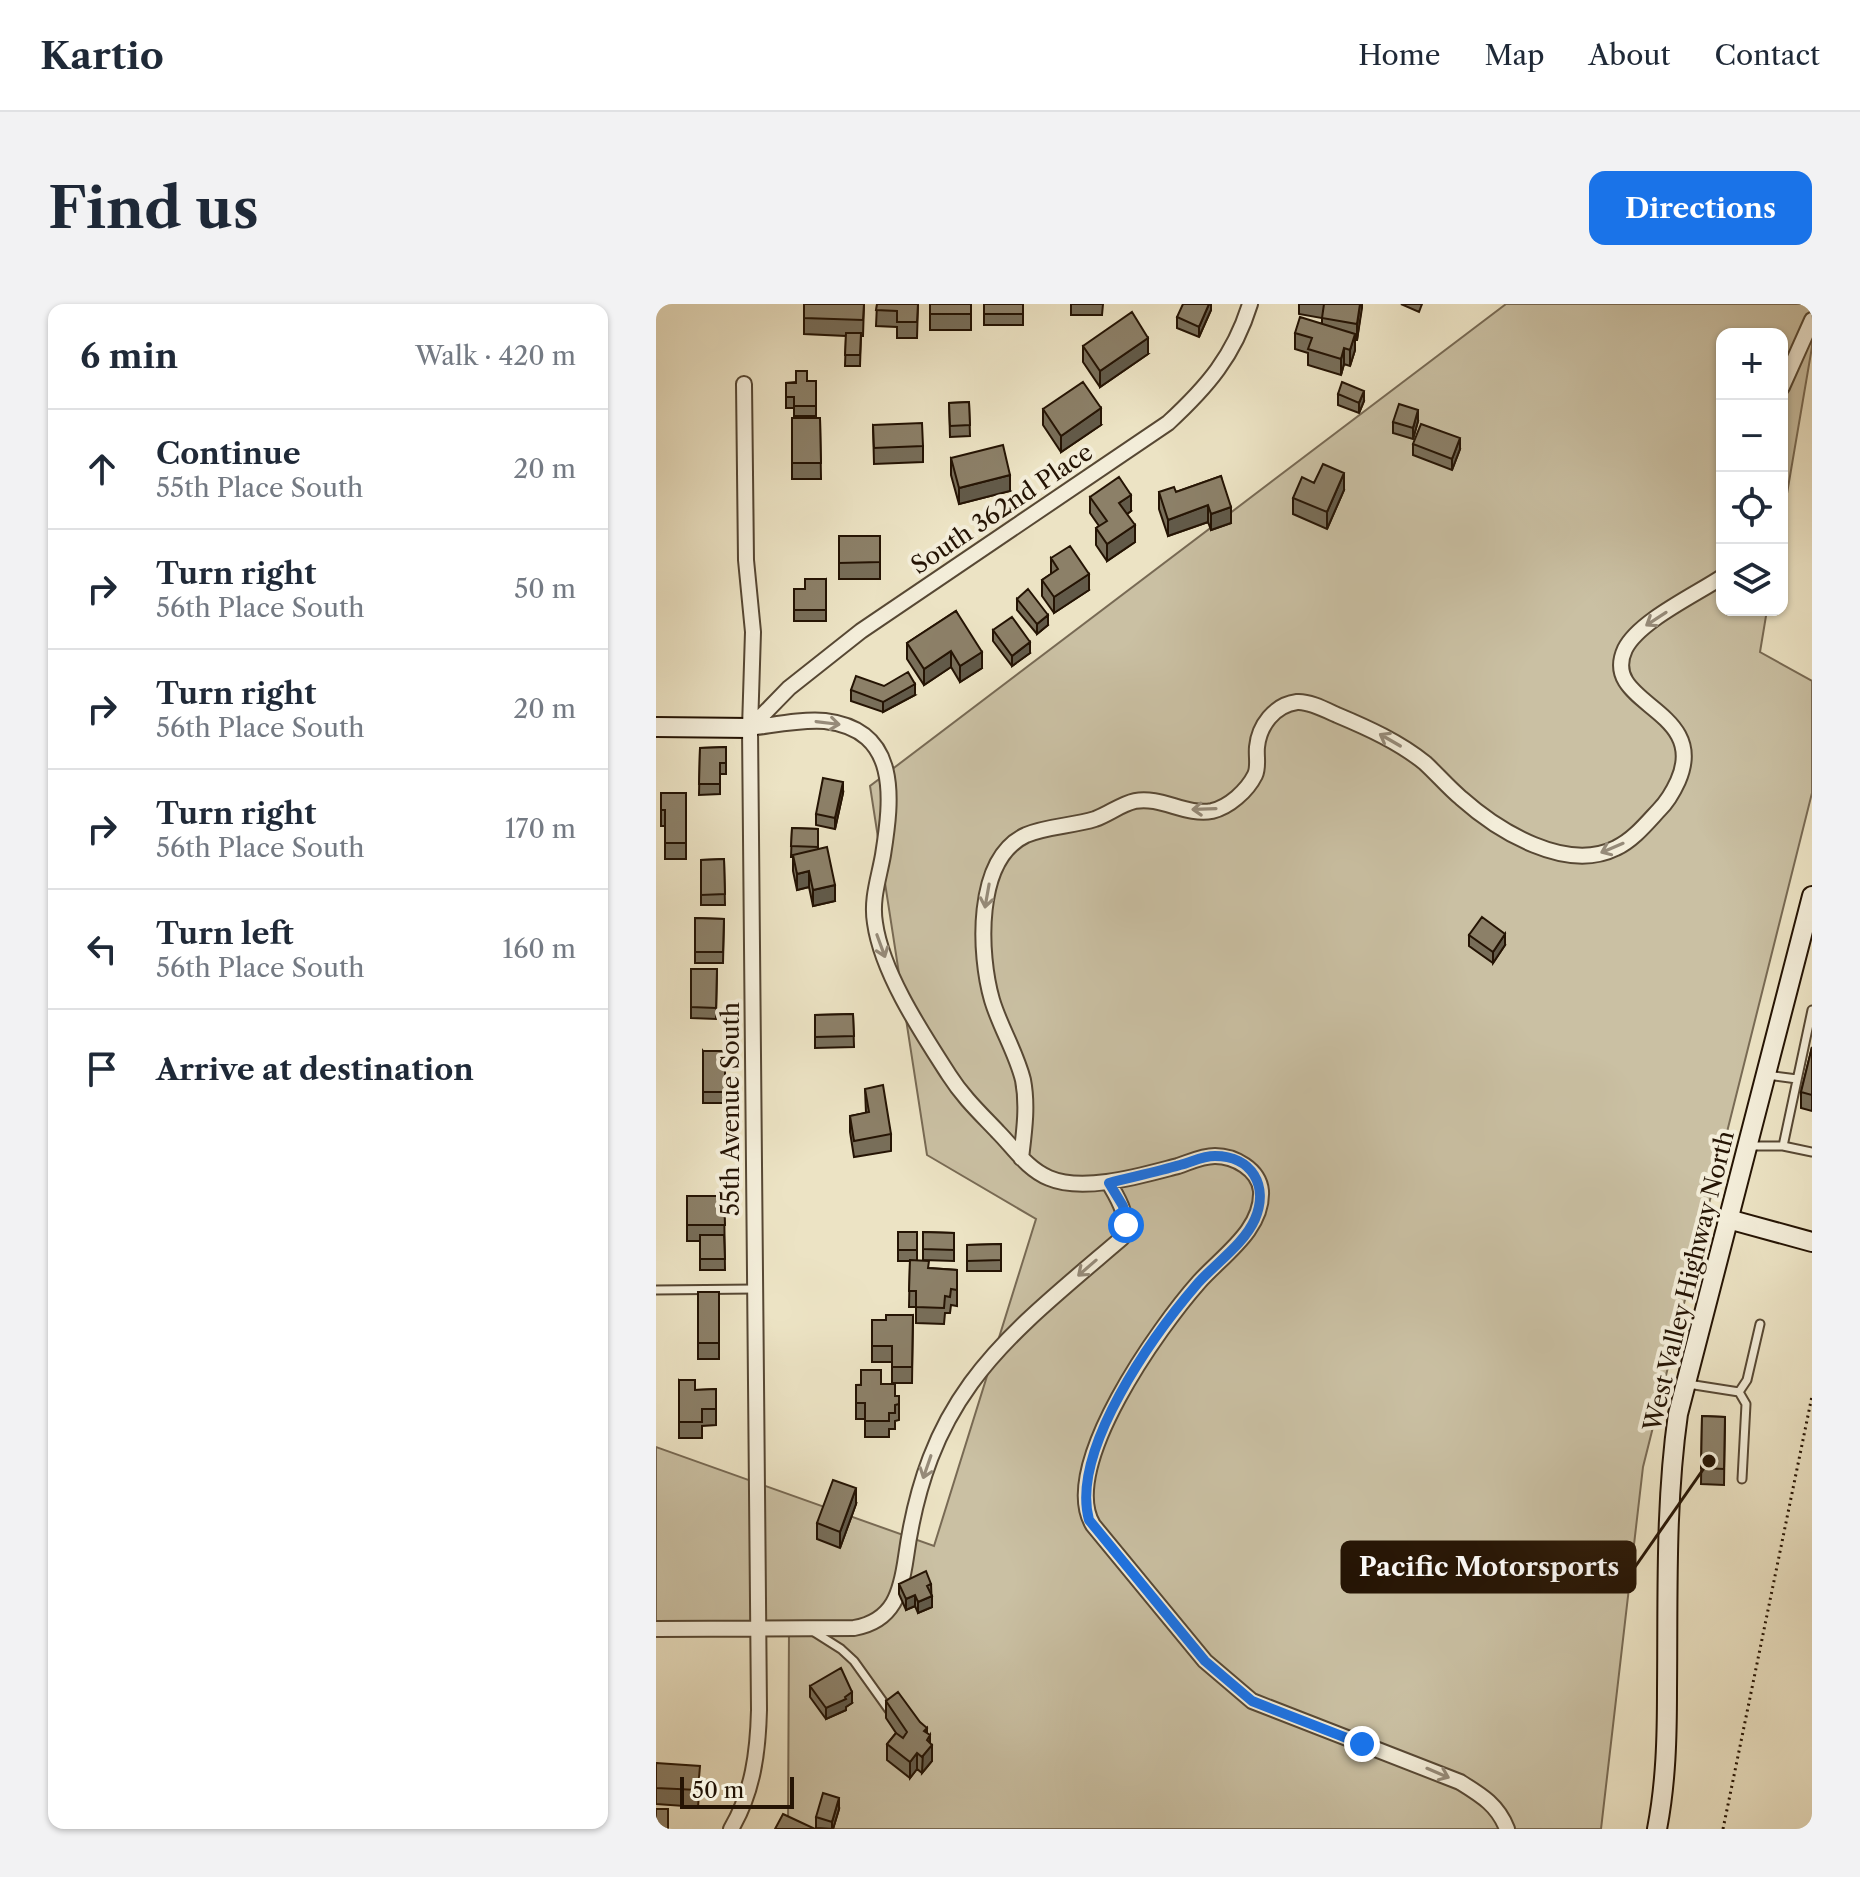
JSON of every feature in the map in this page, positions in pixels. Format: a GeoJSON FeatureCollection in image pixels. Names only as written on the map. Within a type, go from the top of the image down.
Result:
{"type":"FeatureCollection","features":[{"type":"Feature","properties":{"kind":"main road"},"geometry":{"type":"LineString","coordinates":[[656,727],[750,728]]}},
{"type":"Feature","properties":{"kind":"main road","name":"West Valley Highway North"},"geometry":{"type":"LineString","coordinates":[[1657,1829],[1666,1752],[1672,1454],[1685,1384],[1812,896]]}},
{"type":"Feature","properties":{"kind":"main road"},"geometry":{"type":"LineString","coordinates":[[1728,1219],[1812,1242]]}},
{"type":"Feature","properties":{"kind":"street","name":"South 362nd Place"},"geometry":{"type":"LineString","coordinates":[[750,728],[789,688],[861,631],[1168,423],[1203,391],[1221,366],[1242,330],[1250,304]]}},
{"type":"Feature","properties":{"kind":"street"},"geometry":{"type":"LineString","coordinates":[[1788,374],[1812,320]]}},
{"type":"Feature","properties":{"kind":"street","name":"55th Avenue South"},"geometry":{"type":"LineString","coordinates":[[731,1829],[748,1794],[757,1749],[759,1710],[750,728],[753,632],[746,560],[744,384]]}},
{"type":"Feature","properties":{"kind":"street"},"geometry":{"type":"LineString","coordinates":[[1021,1158],[1025,1124],[1023,1084],[992,998],[985,967],[984,933],[986,897],[994,872],[1002,857],[1025,835],[1097,819],[1134,802],[1156,800],[1187,809],[1211,811],[1235,801],[1256,773],[1257,744],[1267,719],[1281,708],[1298,702],[1324,709],[1391,739],[1424,763],[1463,800],[1513,835],[1557,854],[1588,856],[1616,848],[1633,837],[1670,798],[1686,763],[1684,744],[1662,714],[1631,689],[1624,678],[1623,653],[1644,627],[1716,581]]}},
{"type":"Feature","properties":{"kind":"street"},"geometry":{"type":"LineString","coordinates":[[750,728],[824,721],[852,728],[868,737],[878,748],[884,764],[887,796],[883,857],[874,899],[878,938],[909,1008],[941,1062],[975,1110],[1021,1158],[1049,1178],[1080,1183],[1109,1183],[1217,1156],[1235,1161],[1257,1178],[1261,1192],[1251,1227],[1198,1283],[1171,1318],[1105,1423],[1087,1478],[1089,1520],[1205,1661],[1252,1701],[1438,1772],[1479,1793],[1496,1808],[1507,1829]]}},
{"type":"Feature","properties":{"kind":"street"},"geometry":{"type":"LineString","coordinates":[[656,1629],[859,1627],[876,1621],[890,1610],[901,1588],[910,1531],[927,1465],[938,1437],[964,1391],[1022,1323],[1122,1238],[1126,1225],[1123,1206],[1109,1183]]}},
{"type":"Feature","properties":{"kind":"lane"},"geometry":{"type":"LineString","coordinates":[[1783,1146],[1812,1010]]}},
{"type":"Feature","properties":{"kind":"lane"},"geometry":{"type":"LineString","coordinates":[[1765,1074],[1797,1079]]}},
{"type":"Feature","properties":{"kind":"lane"},"geometry":{"type":"LineString","coordinates":[[1747,1146],[1783,1146],[1812,1152]]}},
{"type":"Feature","properties":{"kind":"lane"},"geometry":{"type":"LineString","coordinates":[[656,1290],[755,1289]]}},
{"type":"Feature","properties":{"kind":"lane"},"geometry":{"type":"LineString","coordinates":[[1739,1392],[1747,1380],[1760,1324]]}},
{"type":"Feature","properties":{"kind":"lane"},"geometry":{"type":"LineString","coordinates":[[1685,1384],[1739,1392]]}},
{"type":"Feature","properties":{"kind":"lane"},"geometry":{"type":"LineString","coordinates":[[1739,1392],[1746,1404],[1742,1479]]}},
{"type":"Feature","properties":{"kind":"lane"},"geometry":{"type":"LineString","coordinates":[[809,1628],[854,1661],[889,1710]]}},
{"type":"Feature","properties":{"kind":"path"},"geometry":{"type":"LineString","coordinates":[[1723,1829],[1812,1396]]}},
{"type":"Feature","properties":{"kind":"shaded area"},"geometry":{"type":"Polygon","coordinates":[[[1506,304],[1812,304],[1812,347],[1788,488],[1788,328],[1716,328],[1716,616],[1766,616],[1760,652],[1812,681],[1812,793],[1643,1467],[1601,1829],[788,1829],[789,1629],[656,1629],[656,1447],[934,1546],[1036,1219],[927,1155],[870,786],[1506,304]]]}},
{"type":"Feature","properties":{"kind":"building"},"geometry":{"type":"Polygon","coordinates":[[[804,304],[864,304],[863,320],[804,318],[804,304]]]}},
{"type":"Feature","properties":{"kind":"building"},"geometry":{"type":"Polygon","coordinates":[[[877,304],[918,304],[917,322],[897,322],[897,311],[876,310],[877,304]]]}},
{"type":"Feature","properties":{"kind":"building"},"geometry":{"type":"Polygon","coordinates":[[[930,304],[971,304],[971,314],[930,314],[930,304]]]}},
{"type":"Feature","properties":{"kind":"building"},"geometry":{"type":"Polygon","coordinates":[[[984,304],[1023,304],[1023,314],[984,314],[984,304]]]}},
{"type":"Feature","properties":{"kind":"building"},"geometry":{"type":"Polygon","coordinates":[[[1183,304],[1209,304],[1199,327],[1177,317],[1183,304]]]}},
{"type":"Feature","properties":{"kind":"building"},"geometry":{"type":"Polygon","coordinates":[[[1324,304],[1360,304],[1357,324],[1322,318],[1324,304]]]}},
{"type":"Feature","properties":{"kind":"building"},"geometry":{"type":"Polygon","coordinates":[[[1132,312],[1148,338],[1100,371],[1083,346],[1132,312]]]}},
{"type":"Feature","properties":{"kind":"building"},"geometry":{"type":"Polygon","coordinates":[[[1300,317],[1355,334],[1350,350],[1344,348],[1341,359],[1308,349],[1312,338],[1295,333],[1300,317]]]}},
{"type":"Feature","properties":{"kind":"building"},"geometry":{"type":"Polygon","coordinates":[[[846,333],[861,333],[860,355],[845,355],[846,333]]]}},
{"type":"Feature","properties":{"kind":"building"},"geometry":{"type":"Polygon","coordinates":[[[796,371],[807,371],[807,381],[816,381],[816,406],[794,406],[794,397],[786,397],[786,383],[796,383],[796,371]]]}},
{"type":"Feature","properties":{"kind":"building"},"geometry":{"type":"Polygon","coordinates":[[[1083,382],[1101,408],[1061,436],[1043,409],[1083,382]]]}},
{"type":"Feature","properties":{"kind":"building"},"geometry":{"type":"Polygon","coordinates":[[[1342,382],[1364,391],[1359,403],[1338,394],[1342,382]]]}},
{"type":"Feature","properties":{"kind":"building"},"geometry":{"type":"Polygon","coordinates":[[[969,402],[970,425],[950,426],[949,403],[969,402]]]}},
{"type":"Feature","properties":{"kind":"building"},"geometry":{"type":"Polygon","coordinates":[[[1399,404],[1418,410],[1413,428],[1393,422],[1399,404]]]}},
{"type":"Feature","properties":{"kind":"building"},"geometry":{"type":"Polygon","coordinates":[[[792,418],[820,418],[821,463],[792,463],[792,418]]]}},
{"type":"Feature","properties":{"kind":"building"},"geometry":{"type":"Polygon","coordinates":[[[922,423],[923,446],[874,448],[873,425],[922,423]]]}},
{"type":"Feature","properties":{"kind":"building"},"geometry":{"type":"Polygon","coordinates":[[[1421,424],[1460,438],[1452,459],[1413,444],[1421,424]]]}},
{"type":"Feature","properties":{"kind":"building"},"geometry":{"type":"Polygon","coordinates":[[[1003,445],[1010,475],[959,488],[951,458],[1003,445]]]}},
{"type":"Feature","properties":{"kind":"building"},"geometry":{"type":"Polygon","coordinates":[[[1323,464],[1344,473],[1327,512],[1293,498],[1302,477],[1314,483],[1323,464]]]}},
{"type":"Feature","properties":{"kind":"building"},"geometry":{"type":"Polygon","coordinates":[[[1221,476],[1231,507],[1211,514],[1208,505],[1168,520],[1159,492],[1174,487],[1176,492],[1221,476]]]}},
{"type":"Feature","properties":{"kind":"building"},"geometry":{"type":"Polygon","coordinates":[[[1119,477],[1131,495],[1119,503],[1135,525],[1107,544],[1096,528],[1107,521],[1090,497],[1119,477]]]}},
{"type":"Feature","properties":{"kind":"building"},"geometry":{"type":"Polygon","coordinates":[[[839,536],[880,536],[880,562],[839,563],[839,536]]]}},
{"type":"Feature","properties":{"kind":"building"},"geometry":{"type":"Polygon","coordinates":[[[1070,546],[1089,574],[1054,597],[1042,580],[1058,569],[1051,558],[1070,546]]]}},
{"type":"Feature","properties":{"kind":"building"},"geometry":{"type":"Polygon","coordinates":[[[805,579],[826,579],[826,610],[794,610],[794,589],[805,589],[805,579]]]}},
{"type":"Feature","properties":{"kind":"building"},"geometry":{"type":"Polygon","coordinates":[[[1028,589],[1048,615],[1037,624],[1017,599],[1028,589]]]}},
{"type":"Feature","properties":{"kind":"building"},"geometry":{"type":"Polygon","coordinates":[[[956,611],[982,652],[960,666],[951,651],[924,669],[907,643],[956,611]]]}},
{"type":"Feature","properties":{"kind":"building"},"geometry":{"type":"Polygon","coordinates":[[[1012,617],[1030,642],[1012,656],[993,630],[1012,617]]]}},
{"type":"Feature","properties":{"kind":"building"},"geometry":{"type":"Polygon","coordinates":[[[908,672],[915,684],[883,702],[851,690],[856,676],[884,686],[908,672]]]}},
{"type":"Feature","properties":{"kind":"building"},"geometry":{"type":"Polygon","coordinates":[[[726,747],[726,763],[720,763],[720,784],[699,784],[700,748],[726,747]]]}},
{"type":"Feature","properties":{"kind":"building"},"geometry":{"type":"Polygon","coordinates":[[[823,778],[843,782],[835,818],[816,814],[823,778]]]}},
{"type":"Feature","properties":{"kind":"building"},"geometry":{"type":"Polygon","coordinates":[[[661,793],[686,793],[686,843],[665,843],[665,810],[661,810],[661,793]]]}},
{"type":"Feature","properties":{"kind":"building"},"geometry":{"type":"Polygon","coordinates":[[[792,828],[818,829],[818,847],[791,846],[792,828]]]}},
{"type":"Feature","properties":{"kind":"building"},"geometry":{"type":"Polygon","coordinates":[[[827,847],[835,885],[813,890],[809,871],[797,874],[793,855],[827,847]]]}},
{"type":"Feature","properties":{"kind":"building"},"geometry":{"type":"Polygon","coordinates":[[[724,859],[725,894],[701,895],[701,860],[724,859]]]}},
{"type":"Feature","properties":{"kind":"building"},"geometry":{"type":"Polygon","coordinates":[[[1482,917],[1505,934],[1493,952],[1469,935],[1482,917]]]}},
{"type":"Feature","properties":{"kind":"building"},"geometry":{"type":"Polygon","coordinates":[[[695,918],[724,919],[723,952],[695,952],[695,918]]]}},
{"type":"Feature","properties":{"kind":"building"},"geometry":{"type":"Polygon","coordinates":[[[691,969],[717,969],[716,1008],[691,1007],[691,969]]]}},
{"type":"Feature","properties":{"kind":"building"},"geometry":{"type":"Polygon","coordinates":[[[853,1014],[854,1036],[815,1037],[815,1015],[853,1014]]]}},
{"type":"Feature","properties":{"kind":"building"},"geometry":{"type":"Polygon","coordinates":[[[1812,1047],[1812,1095],[1801,1092],[1812,1047]]]}},
{"type":"Feature","properties":{"kind":"building"},"geometry":{"type":"Polygon","coordinates":[[[703,1051],[725,1051],[725,1080],[737,1080],[737,1092],[703,1092],[703,1051]]]}},
{"type":"Feature","properties":{"kind":"building"},"geometry":{"type":"Polygon","coordinates":[[[883,1085],[891,1134],[854,1141],[850,1116],[869,1112],[865,1089],[883,1085]]]}},
{"type":"Feature","properties":{"kind":"building"},"geometry":{"type":"Polygon","coordinates":[[[687,1196],[724,1196],[725,1225],[687,1225],[687,1196]]]}},
{"type":"Feature","properties":{"kind":"building"},"geometry":{"type":"Polygon","coordinates":[[[898,1232],[917,1232],[917,1250],[898,1250],[898,1232]]]}},
{"type":"Feature","properties":{"kind":"building"},"geometry":{"type":"Polygon","coordinates":[[[923,1232],[954,1233],[954,1250],[923,1249],[923,1232]]]}},
{"type":"Feature","properties":{"kind":"building"},"geometry":{"type":"Polygon","coordinates":[[[700,1235],[724,1235],[725,1259],[700,1259],[700,1235]]]}},
{"type":"Feature","properties":{"kind":"building"},"geometry":{"type":"Polygon","coordinates":[[[1001,1244],[1001,1260],[967,1261],[967,1245],[1001,1244]]]}},
{"type":"Feature","properties":{"kind":"building"},"geometry":{"type":"Polygon","coordinates":[[[910,1260],[929,1261],[928,1268],[957,1270],[957,1290],[951,1289],[950,1297],[945,1296],[944,1308],[916,1307],[916,1291],[909,1291],[910,1260]]]}},
{"type":"Feature","properties":{"kind":"building"},"geometry":{"type":"Polygon","coordinates":[[[698,1292],[719,1292],[719,1343],[698,1343],[698,1292]]]}},
{"type":"Feature","properties":{"kind":"building"},"geometry":{"type":"Polygon","coordinates":[[[886,1315],[913,1315],[912,1367],[892,1367],[892,1346],[872,1346],[872,1320],[886,1320],[886,1315]]]}},
{"type":"Feature","properties":{"kind":"building"},"geometry":{"type":"Polygon","coordinates":[[[861,1370],[881,1370],[881,1384],[895,1384],[899,1404],[895,1405],[895,1413],[889,1413],[889,1421],[865,1421],[865,1403],[856,1403],[856,1385],[861,1385],[861,1370]]]}},
{"type":"Feature","properties":{"kind":"building"},"geometry":{"type":"Polygon","coordinates":[[[679,1380],[695,1380],[695,1390],[716,1389],[716,1409],[702,1409],[702,1422],[679,1422],[679,1380]]]}},
{"type":"Feature","properties":{"kind":"building"},"geometry":{"type":"Polygon","coordinates":[[[1702,1416],[1725,1417],[1724,1469],[1701,1468],[1702,1416]]]}},
{"type":"Feature","properties":{"kind":"building"},"geometry":{"type":"Polygon","coordinates":[[[833,1480],[856,1488],[840,1532],[817,1523],[833,1480]]]}},
{"type":"Feature","properties":{"kind":"building"},"geometry":{"type":"Polygon","coordinates":[[[926,1571],[931,1584],[927,1586],[932,1596],[918,1602],[915,1595],[906,1599],[899,1584],[926,1571]]]}},
{"type":"Feature","properties":{"kind":"building"},"geometry":{"type":"Polygon","coordinates":[[[841,1668],[852,1692],[846,1699],[826,1708],[810,1686],[841,1668]]]}},
{"type":"Feature","properties":{"kind":"building"},"geometry":{"type":"Polygon","coordinates":[[[898,1692],[927,1728],[924,1731],[930,1735],[927,1740],[932,1745],[922,1757],[917,1753],[910,1762],[887,1744],[896,1733],[903,1738],[907,1732],[886,1701],[898,1692]]]}},
{"type":"Feature","properties":{"kind":"building"},"geometry":{"type":"Polygon","coordinates":[[[656,1763],[700,1766],[698,1790],[656,1788],[656,1763]]]}},
{"type":"Feature","properties":{"kind":"building"},"geometry":{"type":"Polygon","coordinates":[[[823,1793],[839,1798],[832,1822],[816,1817],[823,1793]]]}},
{"type":"Feature","properties":{"kind":"building"},"geometry":{"type":"Polygon","coordinates":[[[656,1809],[668,1809],[668,1829],[656,1829],[656,1809]]]}},
{"type":"Feature","properties":{"kind":"building"},"geometry":{"type":"Polygon","coordinates":[[[783,1814],[815,1829],[775,1829],[783,1814]]]}},
{"type":"Feature","properties":{"kind":"place","name":"Pacific Motorsports"},"geometry":{"type":"Point","coordinates":[1709,1461]}},
{"type":"Feature","properties":{"kind":"route"},"geometry":{"type":"LineString","coordinates":[[1126,1225],[1123,1206],[1109,1183],[1207,1156],[1232,1159],[1246,1166],[1259,1183],[1259,1203],[1251,1227],[1198,1283],[1171,1318],[1105,1423],[1087,1478],[1089,1520],[1205,1661],[1252,1701],[1362,1744]]}}]}
